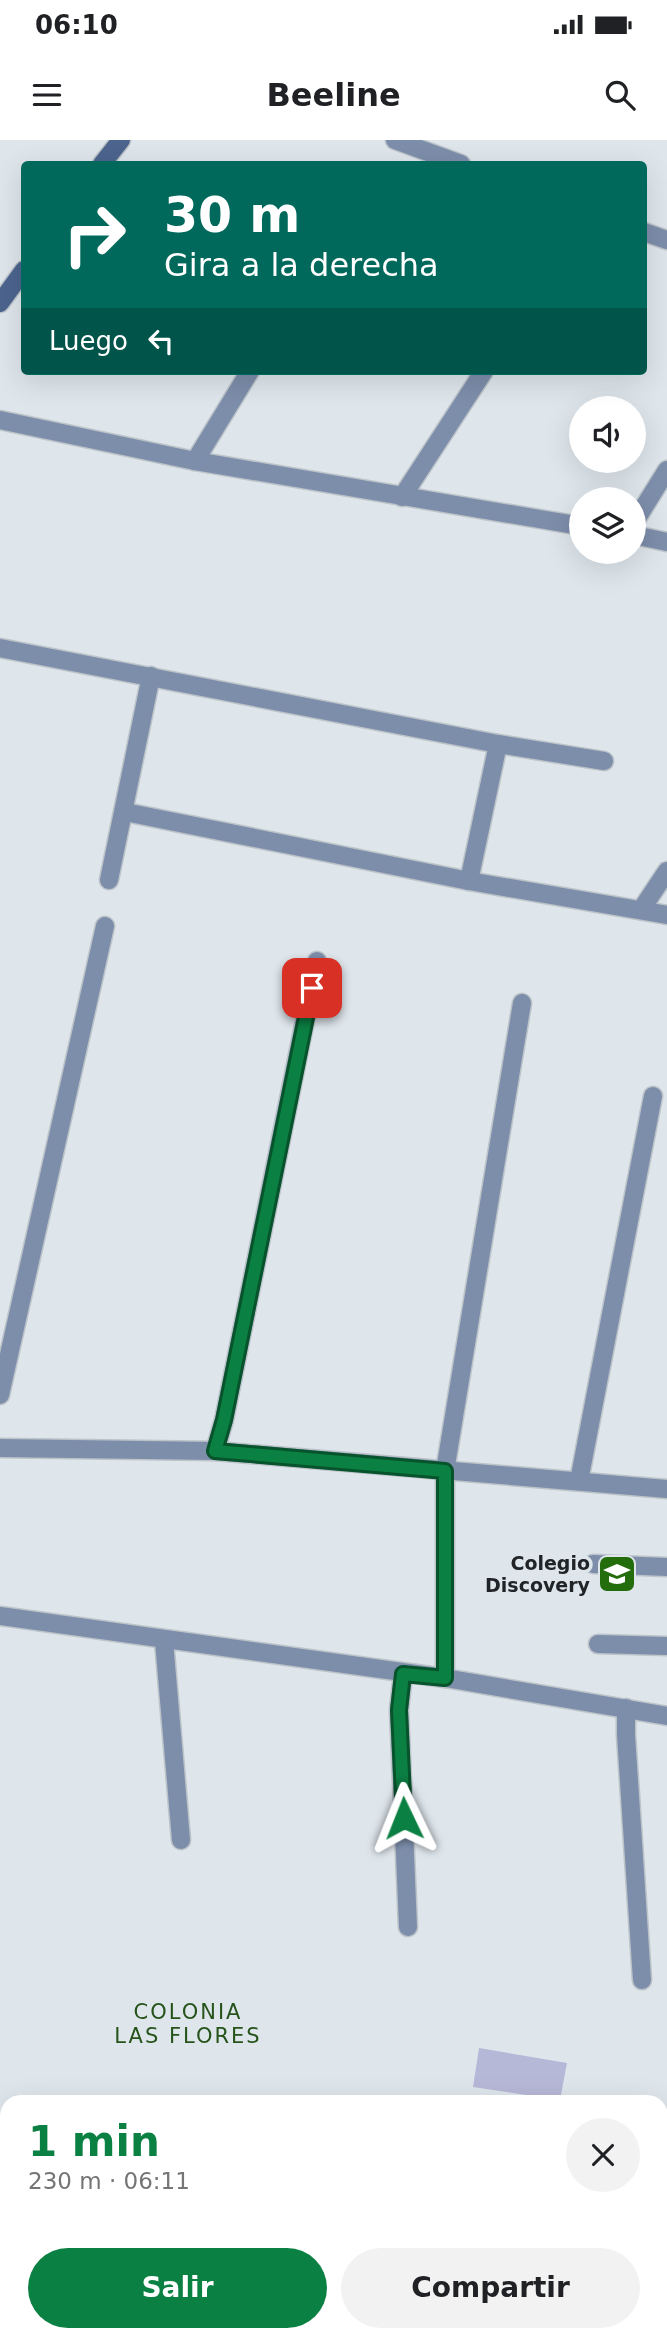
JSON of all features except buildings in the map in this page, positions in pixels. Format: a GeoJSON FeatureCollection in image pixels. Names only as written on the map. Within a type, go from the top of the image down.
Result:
{"type":"FeatureCollection","features":[{"type":"Feature","properties":{"kind":"street"},"geometry":{"type":"LineString","coordinates":[[104,161],[121,140]]}},
{"type":"Feature","properties":{"kind":"street"},"geometry":{"type":"LineString","coordinates":[[395,140],[453,161]]}},
{"type":"Feature","properties":{"kind":"street"},"geometry":{"type":"LineString","coordinates":[[647,233],[667,240]]}},
{"type":"Feature","properties":{"kind":"street"},"geometry":{"type":"LineString","coordinates":[[0,303],[21,274]]}},
{"type":"Feature","properties":{"kind":"street"},"geometry":{"type":"LineString","coordinates":[[195,461],[248,375]]}},
{"type":"Feature","properties":{"kind":"street"},"geometry":{"type":"LineString","coordinates":[[402,497],[481,375]]}},
{"type":"Feature","properties":{"kind":"street"},"geometry":{"type":"LineString","coordinates":[[0,420],[195,461],[569,524]]}},
{"type":"Feature","properties":{"kind":"street"},"geometry":{"type":"LineString","coordinates":[[646,504],[667,470]]}},
{"type":"Feature","properties":{"kind":"street"},"geometry":{"type":"LineString","coordinates":[[646,538],[667,542]]}},
{"type":"Feature","properties":{"kind":"street"},"geometry":{"type":"LineString","coordinates":[[0,648],[498,744],[604,761]]}},
{"type":"Feature","properties":{"kind":"street"},"geometry":{"type":"LineString","coordinates":[[110,880],[151,676]]}},
{"type":"Feature","properties":{"kind":"street"},"geometry":{"type":"LineString","coordinates":[[469,881],[498,744]]}},
{"type":"Feature","properties":{"kind":"street"},"geometry":{"type":"LineString","coordinates":[[125,812],[469,881],[667,915]]}},
{"type":"Feature","properties":{"kind":"street"},"geometry":{"type":"LineString","coordinates":[[641,910],[667,870]]}},
{"type":"Feature","properties":{"kind":"street"},"geometry":{"type":"LineString","coordinates":[[0,1395],[106,926]]}},
{"type":"Feature","properties":{"kind":"street"},"geometry":{"type":"LineString","coordinates":[[215,1451],[224,1420],[317,961]]}},
{"type":"Feature","properties":{"kind":"street"},"geometry":{"type":"LineString","coordinates":[[445,1678],[445,1471],[522,1003]]}},
{"type":"Feature","properties":{"kind":"street"},"geometry":{"type":"LineString","coordinates":[[579,1481],[653,1096]]}},
{"type":"Feature","properties":{"kind":"street"},"geometry":{"type":"LineString","coordinates":[[0,1448],[215,1451],[667,1489]]}},
{"type":"Feature","properties":{"kind":"street"},"geometry":{"type":"LineString","coordinates":[[593,1564],[667,1567]]}},
{"type":"Feature","properties":{"kind":"street"},"geometry":{"type":"LineString","coordinates":[[0,1616],[164,1641],[445,1678],[667,1716]]}},
{"type":"Feature","properties":{"kind":"street"},"geometry":{"type":"LineString","coordinates":[[164,1641],[181,1840]]}},
{"type":"Feature","properties":{"kind":"street"},"geometry":{"type":"LineString","coordinates":[[598,1644],[667,1646]]}},
{"type":"Feature","properties":{"kind":"street"},"geometry":{"type":"LineString","coordinates":[[403,1674],[399,1710],[408,1927]]}},
{"type":"Feature","properties":{"kind":"street"},"geometry":{"type":"LineString","coordinates":[[626,1708],[642,1980]]}},
{"type":"Feature","properties":{"kind":"shaded area"},"geometry":{"type":"Polygon","coordinates":[[[479,2048],[567,2063],[561,2095],[527,2095],[473,2087],[479,2048]]]}},
{"type":"Feature","properties":{"kind":"place","name":"Colegio Discovery"},"geometry":{"type":"Point","coordinates":[617,1574]}},
{"type":"Feature","properties":{"kind":"district","name":"COLONIA LAS FLORES"},"geometry":{"type":"Point","coordinates":[188,2024]}},
{"type":"Feature","properties":{"kind":"route"},"geometry":{"type":"LineString","coordinates":[[312,988],[224,1420],[215,1451],[445,1471],[445,1678],[403,1674],[399,1710],[404,1818]]}}]}
